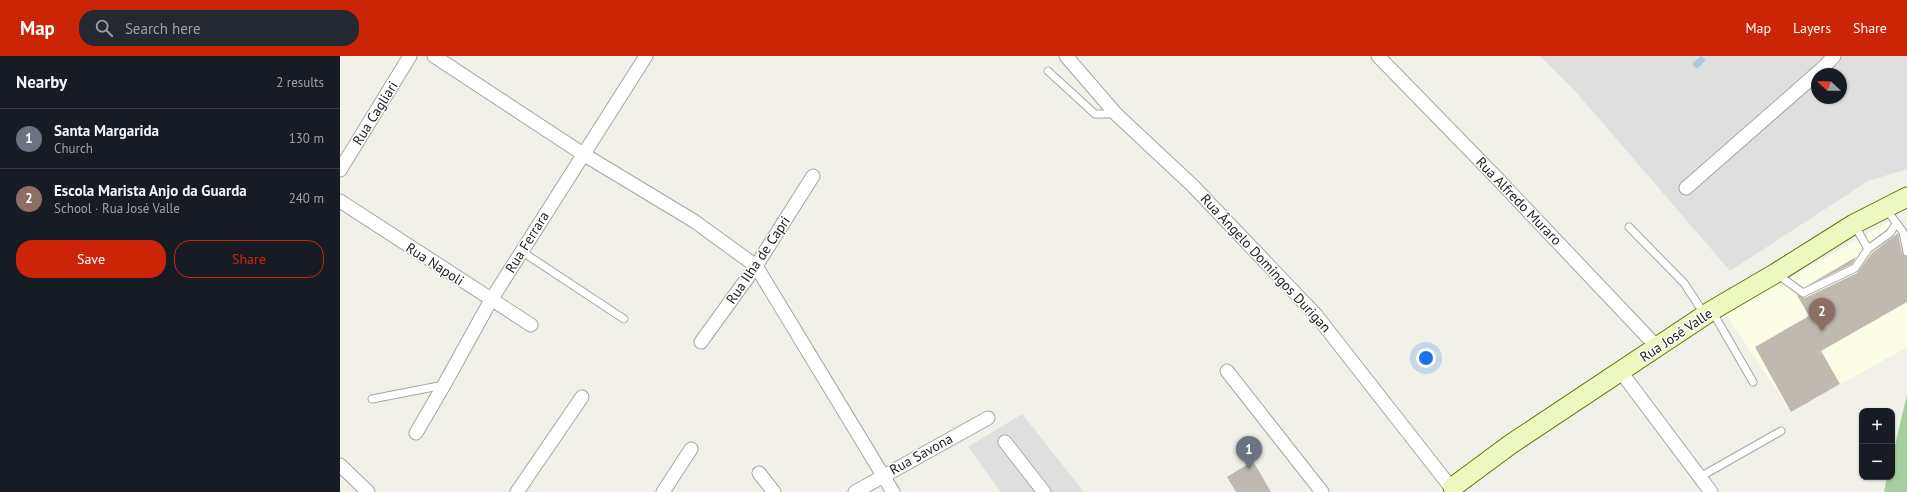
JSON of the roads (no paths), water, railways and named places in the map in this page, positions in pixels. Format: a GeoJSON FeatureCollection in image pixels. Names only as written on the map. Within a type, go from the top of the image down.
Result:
{"type":"FeatureCollection","features":[{"type":"Feature","properties":{"kind":"street","name":"Rua Cagliari"},"geometry":{"type":"LineString","coordinates":[[340,170],[410,56]]}},
{"type":"Feature","properties":{"kind":"street"},"geometry":{"type":"LineString","coordinates":[[434,56],[583,154],[694,221],[756,266],[893,492]]}},
{"type":"Feature","properties":{"kind":"street","name":"Rua Ferrara"},"geometry":{"type":"LineString","coordinates":[[416,433],[491,300],[646,56]]}},
{"type":"Feature","properties":{"kind":"street","name":"Rua Ângelo Domingos Durigan"},"geometry":{"type":"LineString","coordinates":[[1066,56],[1116,114],[1193,186],[1316,315],[1450,489]]}},
{"type":"Feature","properties":{"kind":"street","name":"Rua Alfredo Muraro"},"geometry":{"type":"LineString","coordinates":[[1378,56],[1493,174],[1658,348]]}},
{"type":"Feature","properties":{"kind":"street"},"geometry":{"type":"LineString","coordinates":[[1686,188],[1823,68],[1834,56]]}},
{"type":"Feature","properties":{"kind":"street","name":"Rua Ilha de Capri"},"geometry":{"type":"LineString","coordinates":[[701,342],[756,266],[813,176]]}},
{"type":"Feature","properties":{"kind":"street","name":"Rua Napoli"},"geometry":{"type":"LineString","coordinates":[[340,201],[531,325]]}},
{"type":"Feature","properties":{"kind":"street","name":"Rua José Valle"},"geometry":{"type":"LineString","coordinates":[[1450,489],[1518,440],[1658,348],[1708,313],[1776,273],[1854,224],[1899,202]]}},
{"type":"Feature","properties":{"kind":"street"},"geometry":{"type":"LineString","coordinates":[[1227,371],[1322,492]]}},
{"type":"Feature","properties":{"kind":"street"},"geometry":{"type":"LineString","coordinates":[[1621,372],[1711,492]]}},
{"type":"Feature","properties":{"kind":"street"},"geometry":{"type":"LineString","coordinates":[[517,492],[582,397]]}},
{"type":"Feature","properties":{"kind":"street","name":"Rua Savona"},"geometry":{"type":"LineString","coordinates":[[855,492],[988,418]]}},
{"type":"Feature","properties":{"kind":"street"},"geometry":{"type":"LineString","coordinates":[[1005,442],[1044,492]]}},
{"type":"Feature","properties":{"kind":"street"},"geometry":{"type":"LineString","coordinates":[[663,492],[691,449]]}},
{"type":"Feature","properties":{"kind":"street"},"geometry":{"type":"LineString","coordinates":[[340,465],[368,492]]}},
{"type":"Feature","properties":{"kind":"street"},"geometry":{"type":"LineString","coordinates":[[759,473],[774,492]]}},
{"type":"Feature","properties":{"kind":"lane"},"geometry":{"type":"LineString","coordinates":[[1048,71],[1096,114],[1116,114]]}},
{"type":"Feature","properties":{"kind":"lane"},"geometry":{"type":"LineString","coordinates":[[1776,273],[1803,293],[1855,268],[1868,249],[1890,233],[1896,224],[1899,202]]}},
{"type":"Feature","properties":{"kind":"lane"},"geometry":{"type":"LineString","coordinates":[[1854,224],[1868,249]]}},
{"type":"Feature","properties":{"kind":"lane"},"geometry":{"type":"LineString","coordinates":[[1896,224],[1903,232],[1907,252]]}},
{"type":"Feature","properties":{"kind":"lane"},"geometry":{"type":"LineString","coordinates":[[1629,227],[1684,283],[1708,313],[1753,382]]}},
{"type":"Feature","properties":{"kind":"lane"},"geometry":{"type":"LineString","coordinates":[[521,251],[624,319]]}},
{"type":"Feature","properties":{"kind":"lane"},"geometry":{"type":"LineString","coordinates":[[372,399],[444,385]]}},
{"type":"Feature","properties":{"kind":"lane"},"geometry":{"type":"LineString","coordinates":[[1700,477],[1781,432]]}},
{"type":"Feature","properties":{"kind":"water"},"geometry":{"type":"Polygon","coordinates":[[[1701,56],[1706,60],[1697,69],[1692,64],[1701,56]]]}},
{"type":"Feature","properties":{"kind":"place","name":"Escola Marista Anjo da Guarda"},"geometry":{"type":"Point","coordinates":[1822,331]}},
{"type":"Feature","properties":{"kind":"place","name":"Santa Margarida"},"geometry":{"type":"Point","coordinates":[1249,469]}}]}
